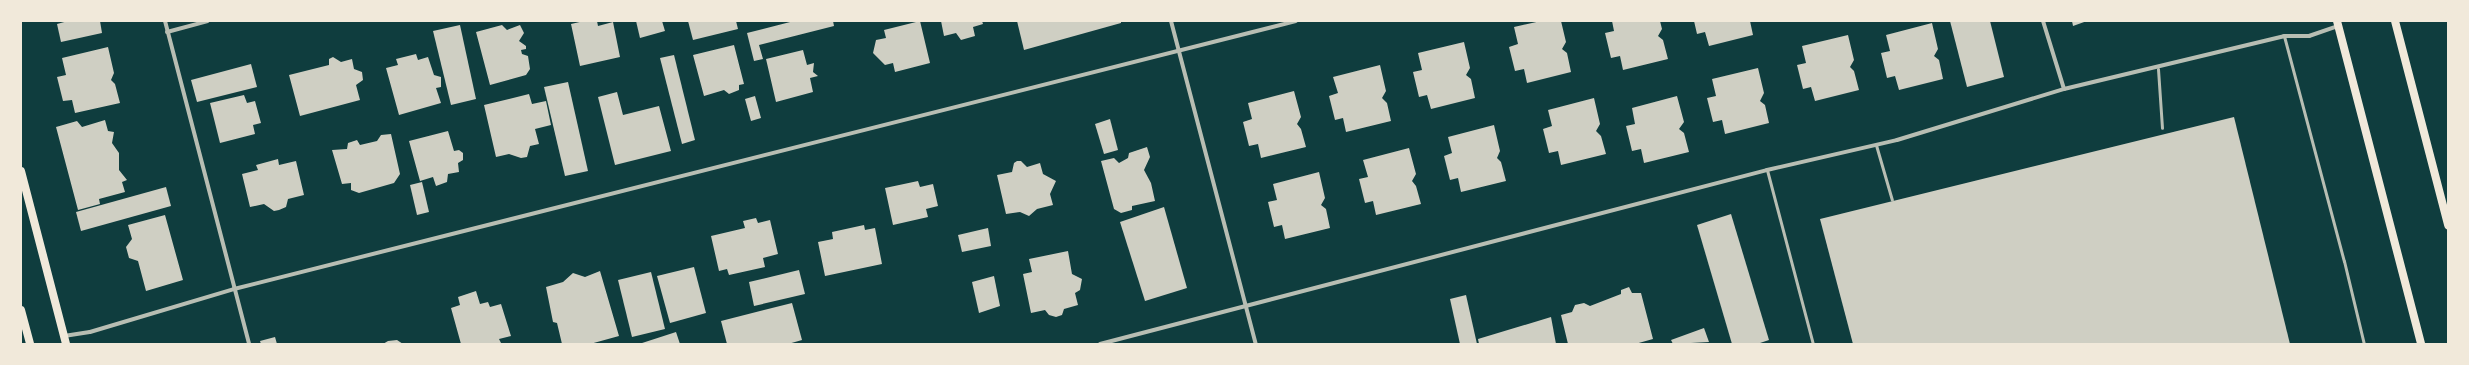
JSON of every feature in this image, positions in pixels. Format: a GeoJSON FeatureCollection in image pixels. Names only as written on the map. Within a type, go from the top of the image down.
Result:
{"type":"FeatureCollection","features":[{"type":"Feature","properties":{"kind":"main road"},"geometry":{"type":"LineString","coordinates":[[2395,21],[2448,225]]}},
{"type":"Feature","properties":{"kind":"main road"},"geometry":{"type":"LineString","coordinates":[[2338,24],[2421,344]]}},
{"type":"Feature","properties":{"kind":"main road"},"geometry":{"type":"LineString","coordinates":[[21,171],[65,340]]}},
{"type":"Feature","properties":{"kind":"main road"},"geometry":{"type":"LineString","coordinates":[[21,310],[30,344]]}},
{"type":"Feature","properties":{"kind":"street"},"geometry":{"type":"LineString","coordinates":[[165,21],[248,344]]}},
{"type":"Feature","properties":{"kind":"street"},"geometry":{"type":"LineString","coordinates":[[167,32],[208,21]]}},
{"type":"Feature","properties":{"kind":"street"},"geometry":{"type":"LineString","coordinates":[[1171,21],[1256,344]]}},
{"type":"Feature","properties":{"kind":"street"},"geometry":{"type":"LineString","coordinates":[[65,340],[234,289],[1178,49],[1296,21]]}},
{"type":"Feature","properties":{"kind":"street"},"geometry":{"type":"LineString","coordinates":[[2043,21],[2064,89]]}},
{"type":"Feature","properties":{"kind":"street"},"geometry":{"type":"LineString","coordinates":[[1100,344],[1767,170],[1876,145],[1996,111],[2064,89],[2158,69],[2284,36],[2309,36],[2338,24]]}},
{"type":"Feature","properties":{"kind":"lane"},"geometry":{"type":"LineString","coordinates":[[2284,36],[2344,261],[2364,344]]}},
{"type":"Feature","properties":{"kind":"lane"},"geometry":{"type":"LineString","coordinates":[[2158,69],[2162,128]]}},
{"type":"Feature","properties":{"kind":"lane"},"geometry":{"type":"LineString","coordinates":[[1876,145],[1892,200]]}},
{"type":"Feature","properties":{"kind":"lane"},"geometry":{"type":"LineString","coordinates":[[1767,170],[1813,344]]}},
{"type":"Feature","properties":{"kind":"building"},"geometry":{"type":"Polygon","coordinates":[[[68,21],[100,21],[102,33],[61,42],[57,24],[68,21]]]}},
{"type":"Feature","properties":{"kind":"building"},"geometry":{"type":"Polygon","coordinates":[[[584,21],[597,21],[598,26],[613,22],[620,57],[580,66],[571,24],[584,21]]]}},
{"type":"Feature","properties":{"kind":"building"},"geometry":{"type":"Polygon","coordinates":[[[636,21],[662,21],[665,31],[640,38],[636,21]]]}},
{"type":"Feature","properties":{"kind":"building"},"geometry":{"type":"Polygon","coordinates":[[[688,21],[736,21],[738,29],[693,40],[688,21]]]}},
{"type":"Feature","properties":{"kind":"building"},"geometry":{"type":"Polygon","coordinates":[[[794,21],[833,21],[834,26],[759,45],[763,59],[754,61],[747,33],[794,21]]]}},
{"type":"Feature","properties":{"kind":"building"},"geometry":{"type":"Polygon","coordinates":[[[920,21],[930,63],[895,72],[893,63],[885,65],[873,53],[876,40],[886,38],[884,30],[920,21]]]}},
{"type":"Feature","properties":{"kind":"building"},"geometry":{"type":"Polygon","coordinates":[[[941,21],[982,21],[983,24],[973,27],[975,36],[961,40],[956,33],[944,36],[941,21]]]}},
{"type":"Feature","properties":{"kind":"building"},"geometry":{"type":"Polygon","coordinates":[[[1017,21],[1121,21],[1121,23],[1024,50],[1017,21]]]}},
{"type":"Feature","properties":{"kind":"building"},"geometry":{"type":"Polygon","coordinates":[[[1541,21],[1561,21],[1566,42],[1562,49],[1567,53],[1571,72],[1527,83],[1524,69],[1515,71],[1509,47],[1518,44],[1514,27],[1541,21]]]}},
{"type":"Feature","properties":{"kind":"building"},"geometry":{"type":"Polygon","coordinates":[[[1612,21],[1660,21],[1662,29],[1658,36],[1663,40],[1668,59],[1623,70],[1620,56],[1611,58],[1605,33],[1614,31],[1612,21]]]}},
{"type":"Feature","properties":{"kind":"building"},"geometry":{"type":"Polygon","coordinates":[[[1694,21],[1750,21],[1753,35],[1709,46],[1705,32],[1697,34],[1694,21]]]}},
{"type":"Feature","properties":{"kind":"building"},"geometry":{"type":"Polygon","coordinates":[[[1950,21],[1990,21],[2004,77],[1967,87],[1950,21]]]}},
{"type":"Feature","properties":{"kind":"building"},"geometry":{"type":"Polygon","coordinates":[[[2072,21],[2087,21],[2073,26],[2072,21]]]}},
{"type":"Feature","properties":{"kind":"building"},"geometry":{"type":"Polygon","coordinates":[[[1932,23],[1938,49],[1934,56],[1939,60],[1943,79],[1899,90],[1895,76],[1887,78],[1881,53],[1890,51],[1886,35],[1932,23]]]}},
{"type":"Feature","properties":{"kind":"building"},"geometry":{"type":"Polygon","coordinates":[[[460,25],[476,99],[451,105],[433,31],[460,25]]]}},
{"type":"Feature","properties":{"kind":"building"},"geometry":{"type":"Polygon","coordinates":[[[502,25],[507,30],[520,25],[524,33],[519,41],[526,46],[526,49],[521,50],[522,54],[528,56],[530,69],[526,75],[490,85],[476,32],[502,25]]]}},
{"type":"Feature","properties":{"kind":"building"},"geometry":{"type":"Polygon","coordinates":[[[1848,35],[1854,60],[1850,67],[1854,71],[1859,90],[1815,101],[1811,87],[1803,89],[1797,65],[1806,63],[1802,46],[1848,35]]]}},
{"type":"Feature","properties":{"kind":"building"},"geometry":{"type":"Polygon","coordinates":[[[1464,42],[1470,68],[1466,75],[1471,79],[1475,98],[1431,109],[1427,95],[1419,97],[1413,72],[1422,70],[1418,53],[1464,42]]]}},
{"type":"Feature","properties":{"kind":"building"},"geometry":{"type":"Polygon","coordinates":[[[734,45],[744,84],[739,85],[739,90],[729,94],[724,90],[704,96],[693,55],[734,45]]]}},
{"type":"Feature","properties":{"kind":"building"},"geometry":{"type":"Polygon","coordinates":[[[108,47],[114,73],[111,80],[115,84],[120,103],[75,113],[72,100],[63,101],[57,77],[66,75],[62,58],[108,47]]]}},
{"type":"Feature","properties":{"kind":"building"},"geometry":{"type":"Polygon","coordinates":[[[803,50],[807,65],[814,63],[813,72],[818,76],[810,78],[813,92],[776,102],[766,59],[803,50]]]}},
{"type":"Feature","properties":{"kind":"building"},"geometry":{"type":"Polygon","coordinates":[[[416,54],[418,60],[428,57],[434,75],[441,77],[441,87],[436,88],[441,103],[399,115],[386,68],[398,65],[396,59],[416,54]]]}},
{"type":"Feature","properties":{"kind":"building"},"geometry":{"type":"Polygon","coordinates":[[[674,55],[695,140],[682,144],[660,58],[674,55]]]}},
{"type":"Feature","properties":{"kind":"building"},"geometry":{"type":"Polygon","coordinates":[[[333,57],[341,62],[352,59],[354,69],[362,72],[363,80],[356,85],[360,100],[300,116],[289,75],[329,65],[329,59],[333,57]]]}},
{"type":"Feature","properties":{"kind":"building"},"geometry":{"type":"Polygon","coordinates":[[[251,64],[257,87],[197,102],[191,80],[251,64]]]}},
{"type":"Feature","properties":{"kind":"building"},"geometry":{"type":"Polygon","coordinates":[[[1380,65],[1386,91],[1382,98],[1387,103],[1391,121],[1346,132],[1343,118],[1335,120],[1329,96],[1338,93],[1333,77],[1380,65]]]}},
{"type":"Feature","properties":{"kind":"building"},"geometry":{"type":"Polygon","coordinates":[[[1758,68],[1764,93],[1760,101],[1765,105],[1769,123],[1725,134],[1722,120],[1713,122],[1707,98],[1716,96],[1712,79],[1758,68]]]}},
{"type":"Feature","properties":{"kind":"building"},"geometry":{"type":"Polygon","coordinates":[[[568,82],[588,171],[565,176],[544,87],[568,82]]]}},
{"type":"Feature","properties":{"kind":"building"},"geometry":{"type":"Polygon","coordinates":[[[1294,91],[1301,117],[1297,124],[1301,129],[1306,147],[1261,158],[1258,144],[1249,146],[1243,122],[1252,119],[1248,103],[1294,91]]]}},
{"type":"Feature","properties":{"kind":"building"},"geometry":{"type":"Polygon","coordinates":[[[617,92],[623,115],[659,106],[671,151],[615,165],[598,97],[617,92]]]}},
{"type":"Feature","properties":{"kind":"building"},"geometry":{"type":"Polygon","coordinates":[[[529,94],[532,104],[546,101],[551,125],[535,129],[539,144],[530,146],[527,157],[521,158],[509,154],[496,157],[484,105],[529,94]]]}},
{"type":"Feature","properties":{"kind":"building"},"geometry":{"type":"Polygon","coordinates":[[[244,95],[247,103],[255,101],[261,123],[253,125],[255,134],[220,143],[210,103],[244,95]]]}},
{"type":"Feature","properties":{"kind":"building"},"geometry":{"type":"Polygon","coordinates":[[[755,96],[761,118],[751,121],[745,99],[755,96]]]}},
{"type":"Feature","properties":{"kind":"building"},"geometry":{"type":"Polygon","coordinates":[[[1677,96],[1684,122],[1679,129],[1684,133],[1689,152],[1644,163],[1641,149],[1632,151],[1626,126],[1635,124],[1632,108],[1677,96]]]}},
{"type":"Feature","properties":{"kind":"building"},"geometry":{"type":"Polygon","coordinates":[[[1594,98],[1600,124],[1596,131],[1601,136],[1606,154],[1561,165],[1558,151],[1549,153],[1543,129],[1552,126],[1548,110],[1594,98]]]}},
{"type":"Feature","properties":{"kind":"building"},"geometry":{"type":"Polygon","coordinates":[[[2234,117],[2290,344],[1853,344],[1820,219],[2234,117]]]}},
{"type":"Feature","properties":{"kind":"building"},"geometry":{"type":"Polygon","coordinates":[[[1110,119],[1118,150],[1104,154],[1095,124],[1110,119]]]}},
{"type":"Feature","properties":{"kind":"building"},"geometry":{"type":"Polygon","coordinates":[[[105,120],[108,131],[114,132],[112,143],[119,153],[119,170],[127,180],[122,182],[125,192],[99,199],[100,204],[78,210],[56,127],[77,121],[82,127],[105,120]]]}},
{"type":"Feature","properties":{"kind":"building"},"geometry":{"type":"Polygon","coordinates":[[[1494,125],[1500,151],[1497,158],[1501,162],[1506,181],[1461,192],[1458,178],[1450,180],[1444,156],[1452,153],[1448,137],[1494,125]]]}},
{"type":"Feature","properties":{"kind":"building"},"geometry":{"type":"Polygon","coordinates":[[[448,131],[454,151],[459,150],[463,153],[463,160],[458,163],[459,172],[448,174],[447,182],[436,186],[433,177],[420,181],[409,141],[448,131]]]}},
{"type":"Feature","properties":{"kind":"building"},"geometry":{"type":"Polygon","coordinates":[[[391,134],[400,174],[394,183],[359,193],[351,190],[351,183],[342,184],[332,150],[347,149],[348,143],[357,140],[360,145],[377,141],[381,135],[391,134]]]}},
{"type":"Feature","properties":{"kind":"building"},"geometry":{"type":"Polygon","coordinates":[[[1147,147],[1150,157],[1144,170],[1151,183],[1155,201],[1132,206],[1132,210],[1121,213],[1114,209],[1101,161],[1114,158],[1119,163],[1128,158],[1129,153],[1147,147]]]}},
{"type":"Feature","properties":{"kind":"building"},"geometry":{"type":"Polygon","coordinates":[[[1409,148],[1416,174],[1412,181],[1416,186],[1421,204],[1376,215],[1373,201],[1365,203],[1359,179],[1368,177],[1363,160],[1409,148]]]}},
{"type":"Feature","properties":{"kind":"building"},"geometry":{"type":"Polygon","coordinates":[[[278,159],[279,165],[296,161],[304,195],[288,199],[286,207],[279,210],[274,211],[264,204],[250,207],[242,174],[258,170],[256,165],[278,159]]]}},
{"type":"Feature","properties":{"kind":"building"},"geometry":{"type":"Polygon","coordinates":[[[1021,161],[1027,167],[1040,163],[1043,174],[1056,181],[1050,194],[1053,205],[1037,209],[1029,216],[1020,212],[1006,214],[997,175],[1012,172],[1014,163],[1021,161]]]}},
{"type":"Feature","properties":{"kind":"building"},"geometry":{"type":"Polygon","coordinates":[[[1319,172],[1325,198],[1321,205],[1326,209],[1330,228],[1285,239],[1282,225],[1274,227],[1268,202],[1277,200],[1273,184],[1319,172]]]}},
{"type":"Feature","properties":{"kind":"building"},"geometry":{"type":"Polygon","coordinates":[[[918,181],[920,187],[933,184],[938,206],[926,209],[928,217],[893,225],[885,188],[918,181]]]}},
{"type":"Feature","properties":{"kind":"building"},"geometry":{"type":"Polygon","coordinates":[[[422,182],[429,212],[417,215],[410,185],[422,182]]]}},
{"type":"Feature","properties":{"kind":"building"},"geometry":{"type":"Polygon","coordinates":[[[166,187],[171,206],[81,231],[76,212],[166,187]]]}},
{"type":"Feature","properties":{"kind":"building"},"geometry":{"type":"Polygon","coordinates":[[[1164,207],[1187,288],[1145,301],[1120,222],[1164,207]]]}},
{"type":"Feature","properties":{"kind":"building"},"geometry":{"type":"Polygon","coordinates":[[[1731,214],[1769,340],[1757,344],[1732,344],[1697,225],[1731,214]]]}},
{"type":"Feature","properties":{"kind":"building"},"geometry":{"type":"Polygon","coordinates":[[[165,215],[183,280],[146,291],[138,261],[129,258],[126,247],[132,239],[128,225],[165,215]]]}},
{"type":"Feature","properties":{"kind":"building"},"geometry":{"type":"Polygon","coordinates":[[[756,218],[758,223],[770,220],[778,254],[763,258],[765,267],[729,275],[727,269],[719,271],[711,236],[745,228],[743,221],[756,218]]]}},
{"type":"Feature","properties":{"kind":"building"},"geometry":{"type":"Polygon","coordinates":[[[864,225],[865,230],[875,228],[882,264],[825,276],[818,242],[833,239],[832,232],[864,225]]]}},
{"type":"Feature","properties":{"kind":"building"},"geometry":{"type":"Polygon","coordinates":[[[988,228],[991,246],[962,252],[958,235],[988,228]]]}},
{"type":"Feature","properties":{"kind":"building"},"geometry":{"type":"Polygon","coordinates":[[[1068,251],[1072,274],[1082,279],[1080,290],[1075,293],[1078,305],[1064,309],[1062,315],[1056,317],[1049,315],[1045,310],[1031,313],[1023,274],[1032,272],[1029,259],[1068,251]]]}},
{"type":"Feature","properties":{"kind":"building"},"geometry":{"type":"Polygon","coordinates":[[[694,267],[706,313],[670,323],[657,276],[694,267]]]}},
{"type":"Feature","properties":{"kind":"building"},"geometry":{"type":"Polygon","coordinates":[[[799,270],[805,294],[754,306],[749,282],[799,270]]]}},
{"type":"Feature","properties":{"kind":"building"},"geometry":{"type":"Polygon","coordinates":[[[600,271],[619,336],[590,344],[562,344],[557,323],[553,322],[546,287],[563,282],[573,273],[585,277],[600,271]]]}},
{"type":"Feature","properties":{"kind":"building"},"geometry":{"type":"Polygon","coordinates":[[[651,272],[665,329],[632,337],[618,280],[651,272]]]}},
{"type":"Feature","properties":{"kind":"building"},"geometry":{"type":"Polygon","coordinates":[[[994,276],[1000,306],[979,313],[972,282],[994,276]]]}},
{"type":"Feature","properties":{"kind":"building"},"geometry":{"type":"Polygon","coordinates":[[[1629,287],[1632,293],[1641,293],[1653,339],[1635,344],[1568,344],[1561,315],[1572,312],[1575,305],[1584,303],[1590,306],[1621,294],[1621,290],[1629,287]]]}},
{"type":"Feature","properties":{"kind":"building"},"geometry":{"type":"Polygon","coordinates":[[[476,291],[480,304],[488,302],[490,307],[501,304],[511,336],[499,339],[501,343],[461,344],[451,308],[460,305],[458,297],[476,291]]]}},
{"type":"Feature","properties":{"kind":"building"},"geometry":{"type":"Polygon","coordinates":[[[1466,295],[1477,344],[1460,344],[1450,299],[1466,295]]]}},
{"type":"Feature","properties":{"kind":"building"},"geometry":{"type":"Polygon","coordinates":[[[792,303],[802,340],[788,344],[727,344],[721,321],[792,303]]]}},
{"type":"Feature","properties":{"kind":"building"},"geometry":{"type":"Polygon","coordinates":[[[1551,317],[1556,344],[1479,344],[1478,339],[1551,317]]]}},
{"type":"Feature","properties":{"kind":"building"},"geometry":{"type":"Polygon","coordinates":[[[1704,328],[1709,342],[1673,344],[1671,340],[1704,328]]]}},
{"type":"Feature","properties":{"kind":"building"},"geometry":{"type":"Polygon","coordinates":[[[676,332],[680,344],[639,344],[676,332]]]}},
{"type":"Feature","properties":{"kind":"building"},"geometry":{"type":"Polygon","coordinates":[[[275,337],[277,344],[261,344],[260,341],[275,337]]]}},
{"type":"Feature","properties":{"kind":"building"},"geometry":{"type":"Polygon","coordinates":[[[397,340],[403,344],[383,344],[388,341],[397,340]]]}}]}
